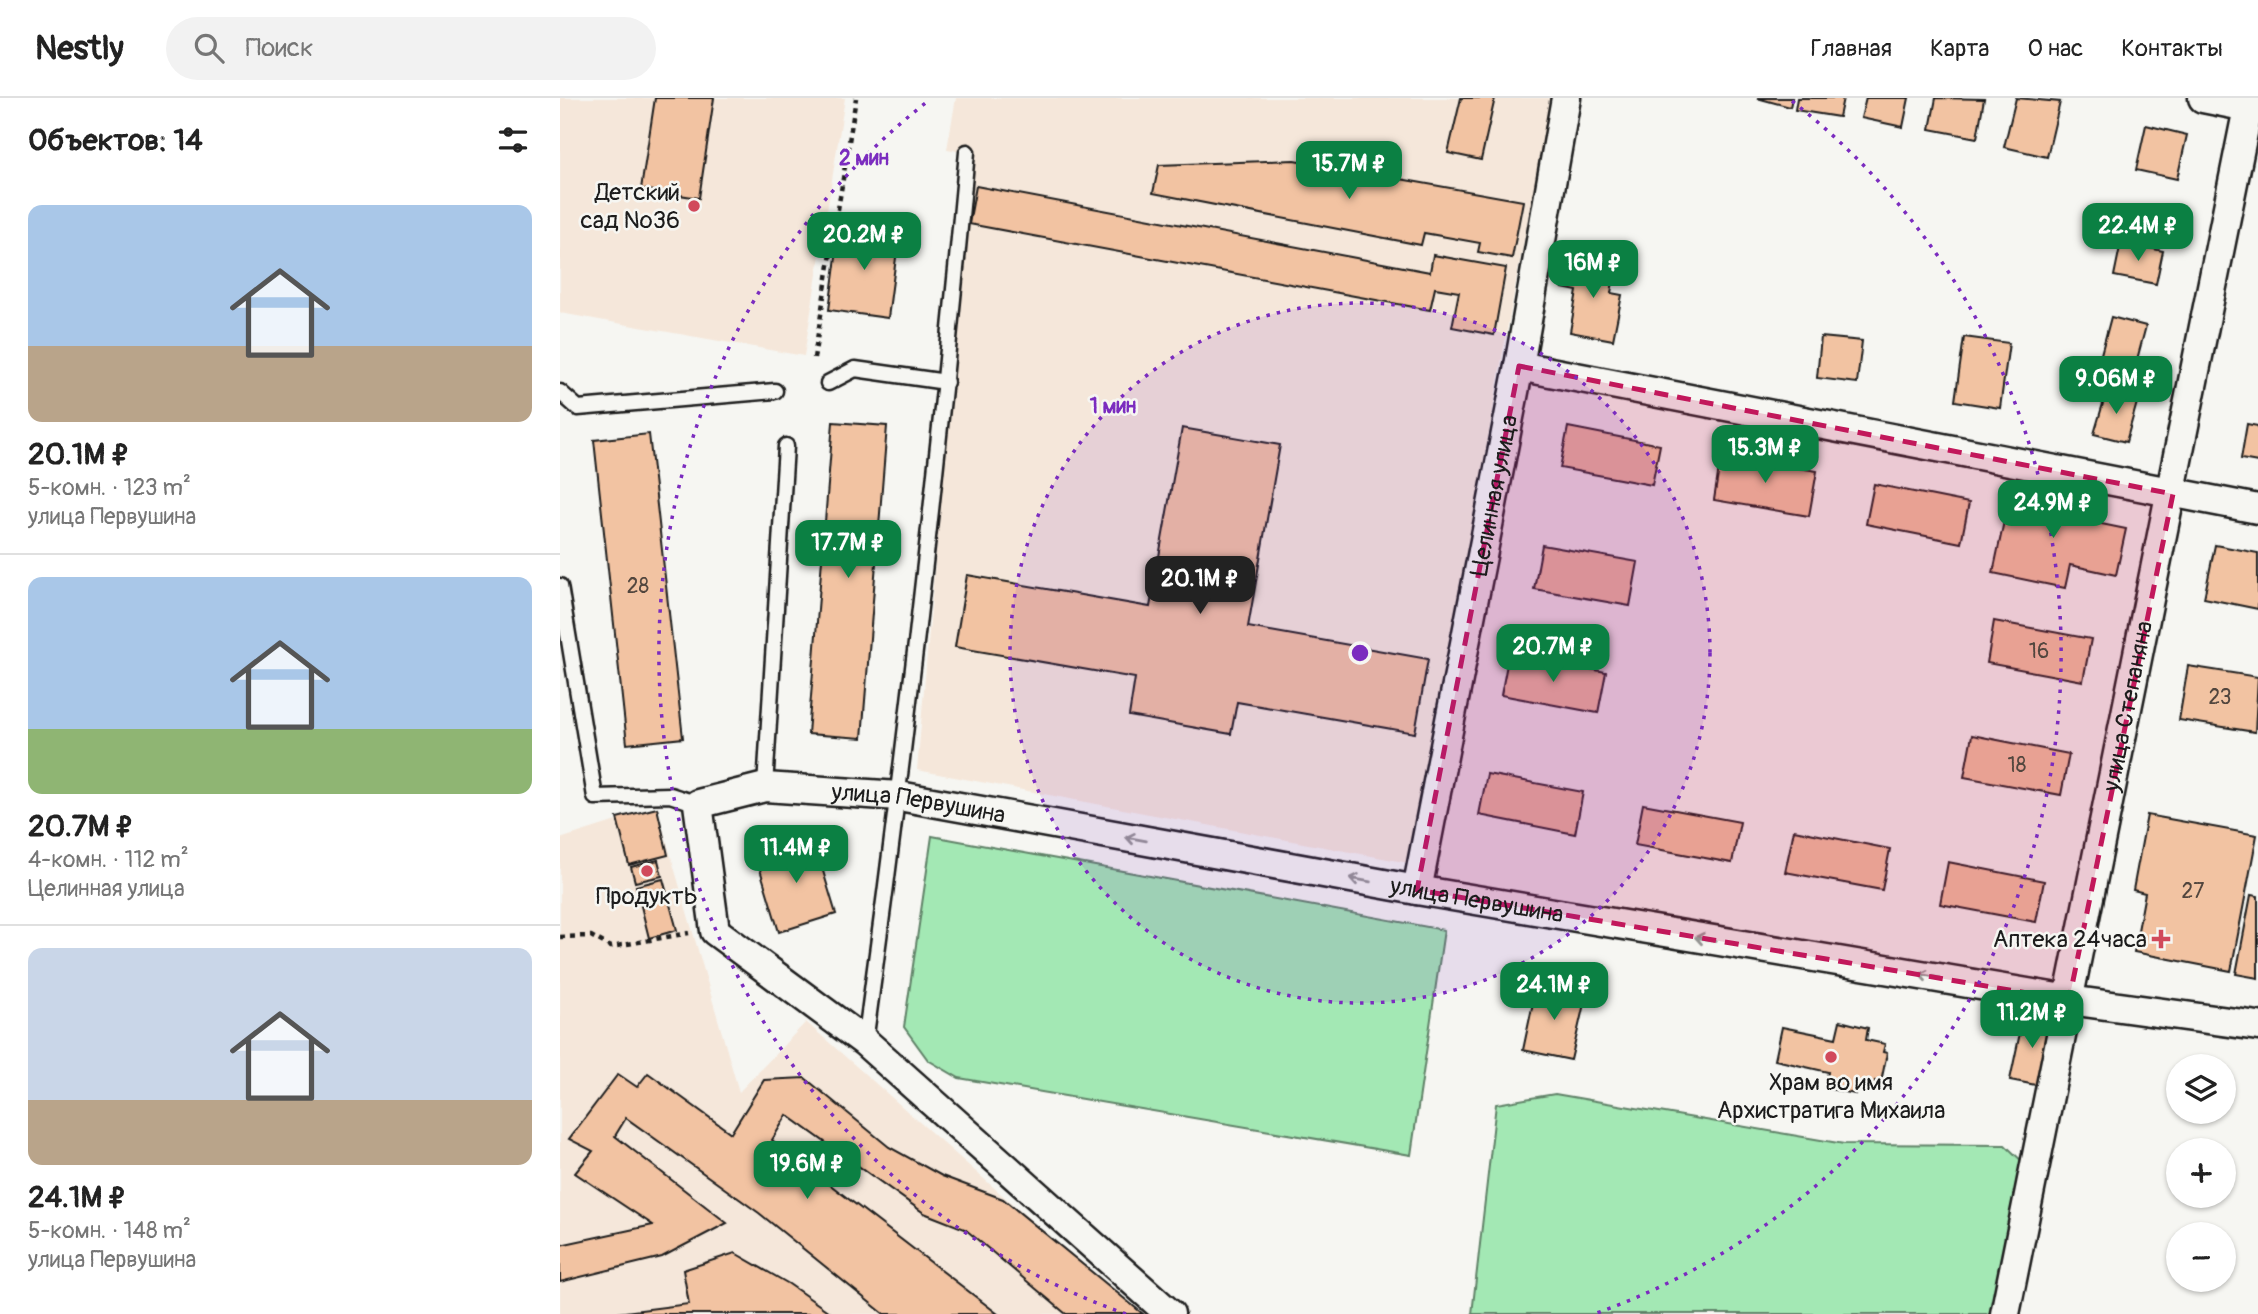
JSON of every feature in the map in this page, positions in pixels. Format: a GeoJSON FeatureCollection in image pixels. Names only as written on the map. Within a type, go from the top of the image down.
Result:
{"type":"FeatureCollection","features":[{"type":"Feature","properties":{"kind":"street","name":"Целинная улица"},"geometry":{"type":"LineString","coordinates":[[1417,890],[1519,366],[1566,98]]}},
{"type":"Feature","properties":{"kind":"street"},"geometry":{"type":"LineString","coordinates":[[2203,98],[2251,113]]}},
{"type":"Feature","properties":{"kind":"street","name":"улица Степаняна"},"geometry":{"type":"LineString","coordinates":[[2005,1314],[2251,113]]}},
{"type":"Feature","properties":{"kind":"street"},"geometry":{"type":"LineString","coordinates":[[1519,366],[2258,509]]}},
{"type":"Feature","properties":{"kind":"street","name":"улица Первушина"},"geometry":{"type":"LineString","coordinates":[[698,804],[765,787],[899,796],[1417,890],[2069,1000],[2258,1026]]}},
{"type":"Feature","properties":{"kind":"street"},"geometry":{"type":"LineString","coordinates":[[698,804],[715,931],[865,1042],[1170,1314]]}},
{"type":"Feature","properties":{"kind":"lane"},"geometry":{"type":"LineString","coordinates":[[865,1042],[899,796],[947,382],[967,152]]}},
{"type":"Feature","properties":{"kind":"lane"},"geometry":{"type":"LineString","coordinates":[[828,383],[855,369],[947,382]]}},
{"type":"Feature","properties":{"kind":"lane"},"geometry":{"type":"LineString","coordinates":[[560,392],[578,408],[775,391]]}},
{"type":"Feature","properties":{"kind":"lane"},"geometry":{"type":"LineString","coordinates":[[765,787],[786,446]]}},
{"type":"Feature","properties":{"kind":"lane"},"geometry":{"type":"LineString","coordinates":[[560,586],[595,797],[670,795],[698,804]]}},
{"type":"Feature","properties":{"kind":"path"},"geometry":{"type":"LineString","coordinates":[[814,358],[856,98]]}},
{"type":"Feature","properties":{"kind":"path"},"geometry":{"type":"LineString","coordinates":[[560,937],[591,936],[611,947],[715,931]]}},
{"type":"Feature","properties":{"kind":"highlighted area"},"geometry":{"type":"Polygon","coordinates":[[[1519,366],[2173,494],[2069,1000],[1417,890],[1519,366]]]}},
{"type":"Feature","properties":{"kind":"shaded area","name":"Детский сад №36"},"geometry":{"type":"Polygon","coordinates":[[[560,98],[845,98],[804,356],[560,313],[560,98]]]}},
{"type":"Feature","properties":{"kind":"shaded area"},"geometry":{"type":"Polygon","coordinates":[[[956,98],[1551,98],[1504,346],[1414,864],[917,770],[963,240],[976,154],[947,149],[956,98]]]}},
{"type":"Feature","properties":{"kind":"shaded area"},"geometry":{"type":"Polygon","coordinates":[[[657,808],[739,1092],[806,1022],[1137,1314],[560,1314],[560,839],[657,808]]]}},
{"type":"Feature","properties":{"kind":"green space"},"geometry":{"type":"Polygon","coordinates":[[[932,836],[1444,930],[1411,1155],[959,1078],[928,1060],[904,1027],[932,836]]]}},
{"type":"Feature","properties":{"kind":"green space"},"geometry":{"type":"Polygon","coordinates":[[[1555,1094],[1844,1144],[2005,1145],[2025,1164],[1997,1314],[1472,1314],[1496,1104],[1555,1094]]]}},
{"type":"Feature","properties":{"kind":"building"},"geometry":{"type":"Polygon","coordinates":[[[655,98],[714,98],[699,198],[641,189],[655,98]]]}},
{"type":"Feature","properties":{"kind":"building"},"geometry":{"type":"Polygon","coordinates":[[[1461,98],[1495,98],[1481,160],[1448,153],[1461,98]]]}},
{"type":"Feature","properties":{"kind":"building"},"geometry":{"type":"Polygon","coordinates":[[[1757,98],[1792,98],[1790,107],[1757,98]]]}},
{"type":"Feature","properties":{"kind":"building"},"geometry":{"type":"Polygon","coordinates":[[[1797,98],[1843,98],[1839,117],[1795,110],[1797,98]]]}},
{"type":"Feature","properties":{"kind":"building"},"geometry":{"type":"Polygon","coordinates":[[[1866,98],[1909,98],[1903,127],[1861,118],[1866,98]]]}},
{"type":"Feature","properties":{"kind":"building"},"geometry":{"type":"Polygon","coordinates":[[[1936,98],[1984,99],[1977,138],[1930,129],[1936,98]]]}},
{"type":"Feature","properties":{"kind":"building"},"geometry":{"type":"Polygon","coordinates":[[[2016,98],[2060,102],[2047,157],[2004,147],[2016,98]]]}},
{"type":"Feature","properties":{"kind":"building"},"geometry":{"type":"Polygon","coordinates":[[[2146,125],[2187,135],[2177,179],[2136,170],[2146,125]]]}},
{"type":"Feature","properties":{"kind":"building"},"geometry":{"type":"Polygon","coordinates":[[[1294,160],[1523,201],[1512,258],[1478,252],[1480,243],[1424,233],[1421,245],[1153,193],[1159,165],[1294,160]]]}},
{"type":"Feature","properties":{"kind":"building"},"geometry":{"type":"Polygon","coordinates":[[[976,186],[1430,272],[1433,255],[1506,268],[1494,335],[1452,327],[1459,292],[1435,288],[1430,310],[969,224],[976,186]]]}},
{"type":"Feature","properties":{"kind":"building"},"geometry":{"type":"Polygon","coordinates":[[[840,227],[899,235],[888,318],[829,310],[840,227]]]}},
{"type":"Feature","properties":{"kind":"building"},"geometry":{"type":"Polygon","coordinates":[[[2121,242],[2163,251],[2156,284],[2114,276],[2121,242]]]}},
{"type":"Feature","properties":{"kind":"building"},"geometry":{"type":"Polygon","coordinates":[[[1567,261],[1615,270],[1611,293],[1622,295],[1613,340],[1570,332],[1577,291],[1562,288],[1567,261]]]}},
{"type":"Feature","properties":{"kind":"building"},"geometry":{"type":"Polygon","coordinates":[[[2111,317],[2146,326],[2135,367],[2100,358],[2111,317]]]}},
{"type":"Feature","properties":{"kind":"building"},"geometry":{"type":"Polygon","coordinates":[[[1821,337],[1862,341],[1857,383],[1817,378],[1821,337]]]}},
{"type":"Feature","properties":{"kind":"building"},"geometry":{"type":"Polygon","coordinates":[[[1964,337],[2009,343],[2000,408],[1955,401],[1964,337]]]}},
{"type":"Feature","properties":{"kind":"building"},"geometry":{"type":"Polygon","coordinates":[[[2107,390],[2138,399],[2126,442],[2094,434],[2107,390]]]}},
{"type":"Feature","properties":{"kind":"building"},"geometry":{"type":"Polygon","coordinates":[[[833,422],[887,426],[862,738],[808,734],[833,422]]]}},
{"type":"Feature","properties":{"kind":"building"},"geometry":{"type":"Polygon","coordinates":[[[2247,424],[2258,426],[2258,462],[2241,459],[2247,424]]]}},
{"type":"Feature","properties":{"kind":"building"},"geometry":{"type":"Polygon","coordinates":[[[1568,427],[1660,445],[1652,485],[1560,468],[1568,427]]]}},
{"type":"Feature","properties":{"kind":"building"},"geometry":{"type":"Polygon","coordinates":[[[1182,428],[1280,445],[1248,627],[1428,659],[1415,733],[1237,702],[1231,734],[1129,716],[1135,678],[955,647],[967,575],[1150,607],[1182,428]]]}},
{"type":"Feature","properties":{"kind":"building"},"geometry":{"type":"Polygon","coordinates":[[[649,434],[683,738],[627,744],[594,440],[649,434]]]}},
{"type":"Feature","properties":{"kind":"building"},"geometry":{"type":"Polygon","coordinates":[[[1721,455],[1817,471],[1809,516],[1714,500],[1721,455]]]}},
{"type":"Feature","properties":{"kind":"building"},"geometry":{"type":"Polygon","coordinates":[[[1874,484],[1969,503],[1961,543],[1866,524],[1874,484]]]}},
{"type":"Feature","properties":{"kind":"building"},"geometry":{"type":"Polygon","coordinates":[[[2011,488],[2080,502],[2077,519],[2126,529],[2116,575],[2070,565],[2065,588],[1993,573],[2011,488]]]}},
{"type":"Feature","properties":{"kind":"building"},"geometry":{"type":"Polygon","coordinates":[[[1542,545],[1638,562],[1630,606],[1534,589],[1542,545]]]}},
{"type":"Feature","properties":{"kind":"building"},"geometry":{"type":"Polygon","coordinates":[[[2215,545],[2258,553],[2258,609],[2204,598],[2215,545]]]}},
{"type":"Feature","properties":{"kind":"building"},"geometry":{"type":"Polygon","coordinates":[[[1994,621],[2091,639],[2083,681],[1987,663],[1994,621]]]}},
{"type":"Feature","properties":{"kind":"building"},"geometry":{"type":"Polygon","coordinates":[[[1509,654],[1606,672],[1598,713],[1501,695],[1509,654]]]}},
{"type":"Feature","properties":{"kind":"building"},"geometry":{"type":"Polygon","coordinates":[[[2188,666],[2258,677],[2255,732],[2179,720],[2188,666]]]}},
{"type":"Feature","properties":{"kind":"building"},"geometry":{"type":"Polygon","coordinates":[[[1972,735],[2069,754],[2061,795],[1964,777],[1972,735]]]}},
{"type":"Feature","properties":{"kind":"building"},"geometry":{"type":"Polygon","coordinates":[[[1487,774],[1583,792],[1575,834],[1479,815],[1487,774]]]}},
{"type":"Feature","properties":{"kind":"building"},"geometry":{"type":"Polygon","coordinates":[[[1643,804],[1740,822],[1732,863],[1635,845],[1643,804]]]}},
{"type":"Feature","properties":{"kind":"building"},"geometry":{"type":"Polygon","coordinates":[[[657,808],[668,855],[629,865],[617,818],[657,808]]]}},
{"type":"Feature","properties":{"kind":"building"},"geometry":{"type":"Polygon","coordinates":[[[2147,815],[2257,835],[2231,971],[2134,952],[2145,893],[2133,890],[2147,815]]]}},
{"type":"Feature","properties":{"kind":"building"},"geometry":{"type":"Polygon","coordinates":[[[1794,830],[1890,849],[1882,890],[1785,872],[1794,830]]]}},
{"type":"Feature","properties":{"kind":"building"},"geometry":{"type":"Polygon","coordinates":[[[813,838],[836,914],[779,932],[756,856],[813,838]]]}},
{"type":"Feature","properties":{"kind":"building","name":"ПродуктЬ"},"geometry":{"type":"Polygon","coordinates":[[[658,860],[662,876],[635,882],[631,867],[658,860]]]}},
{"type":"Feature","properties":{"kind":"building"},"geometry":{"type":"Polygon","coordinates":[[[1948,862],[2044,881],[2036,922],[1940,904],[1948,862]]]}},
{"type":"Feature","properties":{"kind":"building"},"geometry":{"type":"Polygon","coordinates":[[[663,879],[677,930],[649,938],[636,886],[663,879]]]}},
{"type":"Feature","properties":{"kind":"building"},"geometry":{"type":"Polygon","coordinates":[[[2251,895],[2258,896],[2258,978],[2236,974],[2251,895]]]}},
{"type":"Feature","properties":{"kind":"building"},"geometry":{"type":"Polygon","coordinates":[[[1537,984],[1586,995],[1571,1060],[1523,1050],[1537,984]]]}},
{"type":"Feature","properties":{"kind":"building"},"geometry":{"type":"Polygon","coordinates":[[[2024,1014],[2055,1020],[2041,1086],[2010,1080],[2024,1014]]]}},
{"type":"Feature","properties":{"kind":"building","name":"Храм во имя Архистратига Михаила"},"geometry":{"type":"Polygon","coordinates":[[[1840,1021],[1868,1028],[1866,1040],[1885,1044],[1883,1052],[1887,1053],[1881,1082],[1875,1081],[1874,1088],[1856,1084],[1855,1094],[1825,1088],[1828,1072],[1775,1060],[1782,1027],[1836,1038],[1840,1021]]]}},
{"type":"Feature","properties":{"kind":"building"},"geometry":{"type":"Polygon","coordinates":[[[648,1073],[731,1133],[764,1080],[805,1078],[889,1147],[942,1176],[1003,1199],[1143,1314],[1066,1314],[965,1229],[924,1213],[787,1115],[772,1140],[998,1314],[884,1314],[759,1213],[626,1118],[615,1136],[727,1223],[662,1257],[560,1282],[560,1245],[653,1225],[575,1173],[593,1151],[569,1139],[618,1074],[637,1087],[648,1073]]]}},
{"type":"Feature","properties":{"kind":"building"},"geometry":{"type":"Polygon","coordinates":[[[735,1253],[789,1284],[832,1314],[609,1314],[689,1304],[683,1270],[735,1253]]]}},
{"type":"Feature","properties":{"kind":"place","name":"Детский сад №36"},"geometry":{"type":"Point","coordinates":[694,206]}},
{"type":"Feature","properties":{"kind":"place","name":"ПродуктЬ"},"geometry":{"type":"Point","coordinates":[647,871]}},
{"type":"Feature","properties":{"kind":"place","name":"Аптека 24часа"},"geometry":{"type":"Point","coordinates":[2161,939]}},
{"type":"Feature","properties":{"kind":"place","name":"Храм во имя Архистратига Михаила"},"geometry":{"type":"Point","coordinates":[1831,1057]}}]}
